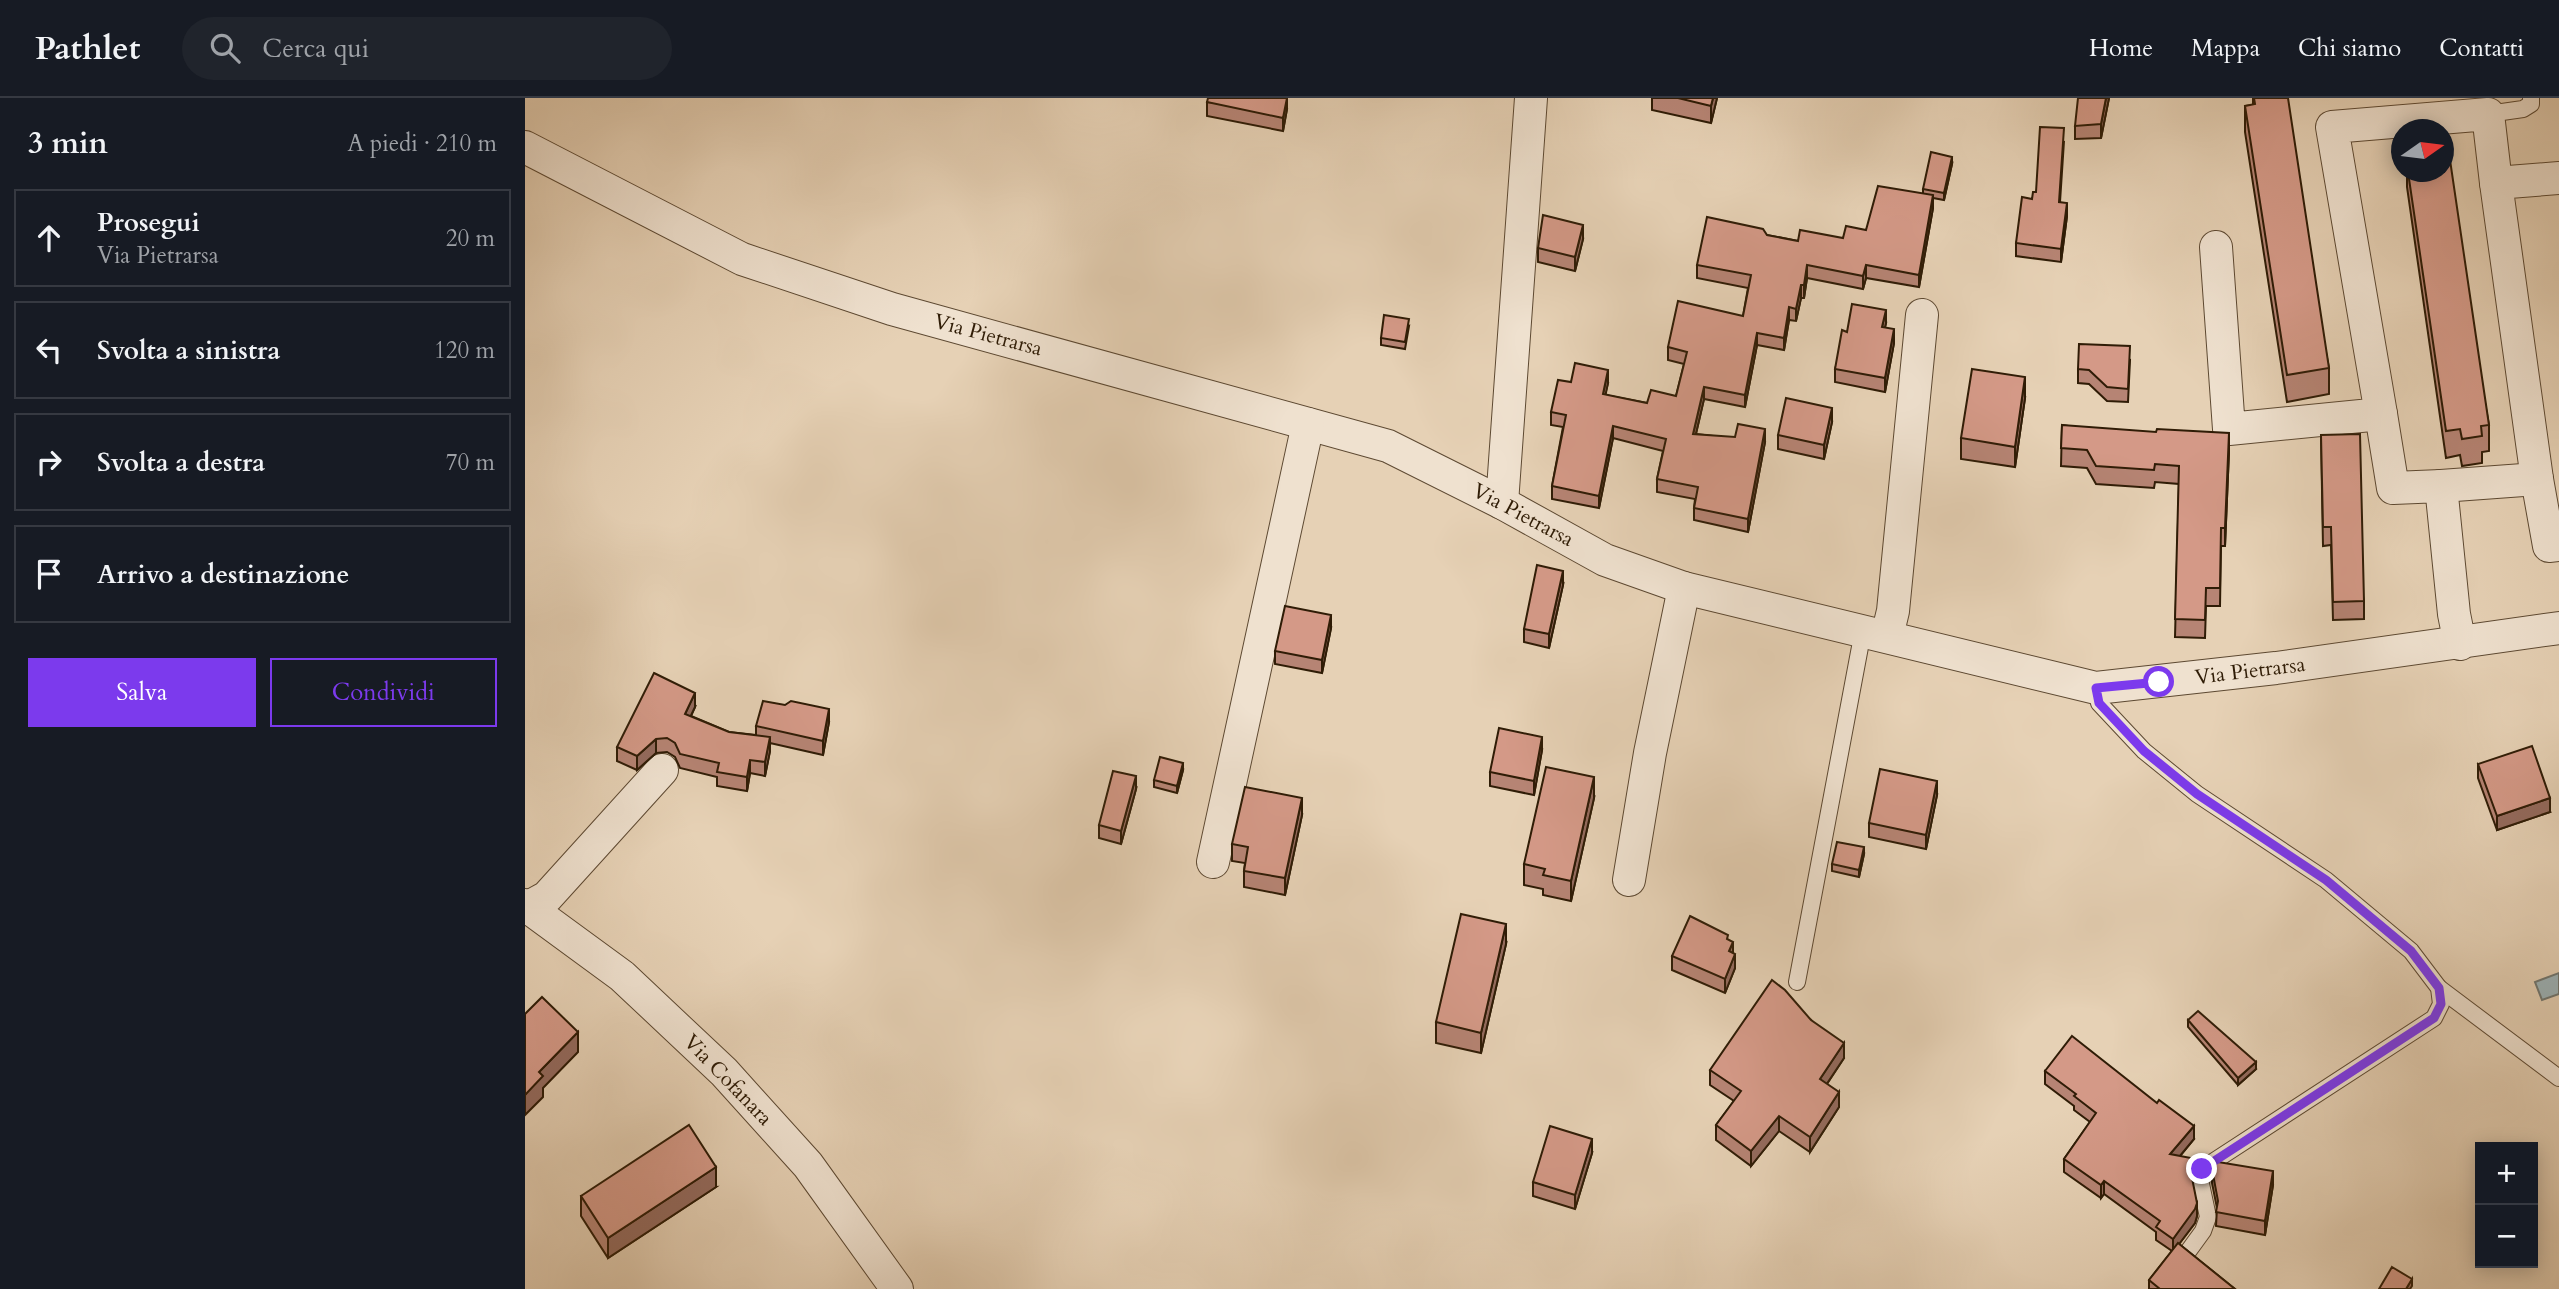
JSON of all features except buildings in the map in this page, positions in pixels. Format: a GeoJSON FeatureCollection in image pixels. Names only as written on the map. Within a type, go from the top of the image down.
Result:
{"type":"FeatureCollection","features":[{"type":"Feature","properties":{"kind":"street"},"geometry":{"type":"LineString","coordinates":[[1502,503],[1531,98]]}},
{"type":"Feature","properties":{"kind":"street"},"geometry":{"type":"LineString","coordinates":[[2537,479],[2393,488],[2332,127],[2488,114],[2537,479],[2549,546],[2559,545]]}},
{"type":"Feature","properties":{"kind":"street","name":"Via Pietrarsa"},"geometry":{"type":"LineString","coordinates":[[525,147],[742,259],[892,309],[1388,446],[1502,503],[1605,560],[1684,588],[2096,688],[2211,676],[2559,628]]}},
{"type":"Feature","properties":{"kind":"street"},"geometry":{"type":"LineString","coordinates":[[2496,183],[2559,178]]}},
{"type":"Feature","properties":{"kind":"street"},"geometry":{"type":"LineString","coordinates":[[2216,247],[2229,429],[2381,414]]}},
{"type":"Feature","properties":{"kind":"street"},"geometry":{"type":"LineString","coordinates":[[1875,634],[1893,611],[1922,315]]}},
{"type":"Feature","properties":{"kind":"street"},"geometry":{"type":"LineString","coordinates":[[1213,862],[1308,424]]}},
{"type":"Feature","properties":{"kind":"street"},"geometry":{"type":"LineString","coordinates":[[2441,486],[2454,614],[2460,643]]}},
{"type":"Feature","properties":{"kind":"street"},"geometry":{"type":"LineString","coordinates":[[1629,880],[1650,753],[1684,588]]}},
{"type":"Feature","properties":{"kind":"street"},"geometry":{"type":"LineString","coordinates":[[526,907],[547,897],[662,770]]}},
{"type":"Feature","properties":{"kind":"street","name":"Via Cofanara"},"geometry":{"type":"LineString","coordinates":[[526,907],[622,976],[724,1072],[808,1165],[897,1289]]}},
{"type":"Feature","properties":{"kind":"lane"},"geometry":{"type":"LineString","coordinates":[[2488,114],[2523,108],[2531,104],[2531,98]]}},
{"type":"Feature","properties":{"kind":"lane"},"geometry":{"type":"LineString","coordinates":[[1797,982],[1875,634]]}},
{"type":"Feature","properties":{"kind":"lane"},"geometry":{"type":"LineString","coordinates":[[2096,688],[2099,703],[2144,751],[2197,794],[2326,880],[2411,951],[2439,988],[2559,1078]]}},
{"type":"Feature","properties":{"kind":"lane"},"geometry":{"type":"LineString","coordinates":[[2187,1253],[2203,1231],[2208,1217],[2201,1184],[2202,1169],[2434,1018],[2441,1004],[2439,988]]}},
{"type":"Feature","properties":{"kind":"water"},"geometry":{"type":"Polygon","coordinates":[[[2559,973],[2559,994],[2542,1000],[2535,982],[2559,973]]]}},
{"type":"Feature","properties":{"kind":"route"},"geometry":{"type":"LineString","coordinates":[[2159,682],[2096,688],[2099,703],[2144,751],[2197,794],[2326,880],[2411,951],[2439,988],[2441,1004],[2434,1018],[2202,1169]]}}]}
